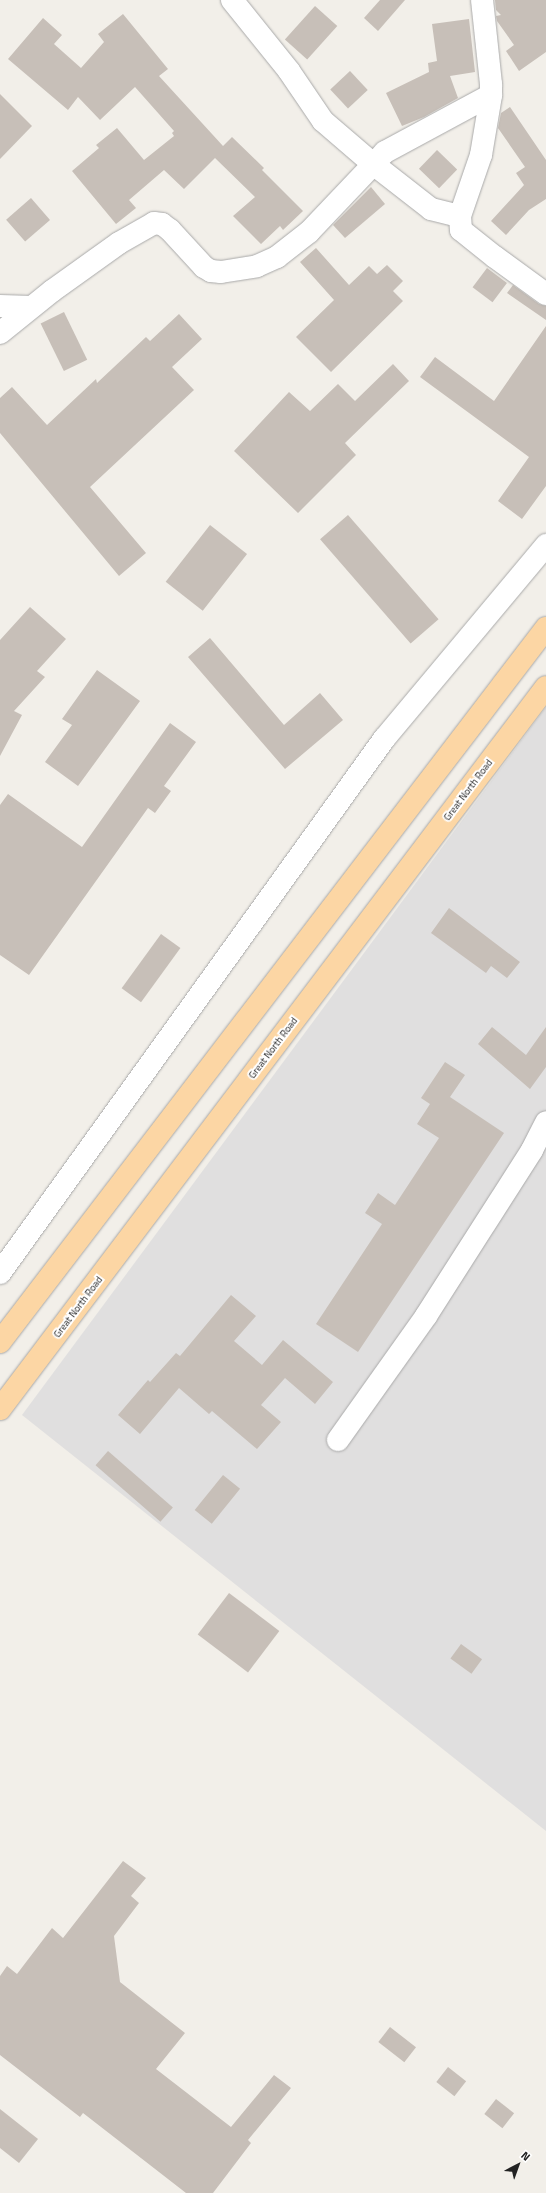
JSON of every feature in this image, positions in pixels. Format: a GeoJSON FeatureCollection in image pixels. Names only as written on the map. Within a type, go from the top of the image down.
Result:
{"type":"FeatureCollection","features":[{"type":"Feature","properties":{"kind":"main road"},"geometry":{"type":"LineString","coordinates":[[0,1342],[546,628]]}},
{"type":"Feature","properties":{"kind":"main road","name":"Great North Road"},"geometry":{"type":"LineString","coordinates":[[0,1410],[546,687]]}},
{"type":"Feature","properties":{"kind":"street"},"geometry":{"type":"LineString","coordinates":[[232,0],[289,71],[323,121],[372,164],[431,209],[460,216]]}},
{"type":"Feature","properties":{"kind":"street"},"geometry":{"type":"LineString","coordinates":[[482,0],[491,95],[481,155],[460,216],[461,230],[546,294]]}},
{"type":"Feature","properties":{"kind":"street"},"geometry":{"type":"LineString","coordinates":[[0,333],[31,307],[119,243],[154,223],[162,224],[170,230],[204,267],[211,271],[221,272],[257,266],[277,257],[296,244],[372,164],[398,143],[491,95]]}},
{"type":"Feature","properties":{"kind":"street"},"geometry":{"type":"LineString","coordinates":[[0,306],[31,307]]}},
{"type":"Feature","properties":{"kind":"street"},"geometry":{"type":"LineString","coordinates":[[0,1273],[384,739],[546,545]]}},
{"type":"Feature","properties":{"kind":"street"},"geometry":{"type":"LineString","coordinates":[[338,1440],[426,1316],[532,1150],[546,1122]]}},
{"type":"Feature","properties":{"kind":"shaded area"},"geometry":{"type":"Polygon","coordinates":[[[546,707],[546,1831],[22,1415],[546,707]]]}},
{"type":"Feature","properties":{"kind":"building"},"geometry":{"type":"Polygon","coordinates":[[[380,0],[405,0],[378,31],[364,18],[380,0]]]}},
{"type":"Feature","properties":{"kind":"building"},"geometry":{"type":"Polygon","coordinates":[[[495,0],[546,0],[546,52],[519,71],[506,51],[514,45],[497,21],[496,16],[501,15],[496,10],[495,0]]]}},
{"type":"Feature","properties":{"kind":"building"},"geometry":{"type":"Polygon","coordinates":[[[315,6],[337,26],[307,60],[285,39],[315,6]]]}},
{"type":"Feature","properties":{"kind":"building"},"geometry":{"type":"Polygon","coordinates":[[[123,14],[168,69],[159,76],[223,146],[232,137],[264,168],[262,170],[303,211],[283,230],[280,226],[261,244],[233,216],[255,197],[215,158],[184,189],[164,170],[129,200],[136,208],[116,224],[72,171],[99,148],[96,145],[117,128],[144,160],[174,136],[172,133],[174,131],[135,87],[100,120],[78,97],[68,110],[8,59],[43,18],[62,35],[54,44],[81,68],[104,42],[98,34],[123,14]]]}},
{"type":"Feature","properties":{"kind":"building"},"geometry":{"type":"Polygon","coordinates":[[[469,19],[475,72],[450,76],[458,98],[424,117],[402,126],[386,93],[429,72],[428,63],[437,61],[432,24],[469,19]]]}},
{"type":"Feature","properties":{"kind":"building"},"geometry":{"type":"Polygon","coordinates":[[[350,71],[368,90],[348,108],[330,89],[350,71]]]}},
{"type":"Feature","properties":{"kind":"building"},"geometry":{"type":"Polygon","coordinates":[[[0,94],[32,126],[0,159],[0,94]]]}},
{"type":"Feature","properties":{"kind":"building"},"geometry":{"type":"Polygon","coordinates":[[[510,107],[546,160],[546,199],[529,210],[506,235],[491,221],[524,185],[516,173],[525,167],[498,128],[501,113],[510,107]]]}},
{"type":"Feature","properties":{"kind":"building"},"geometry":{"type":"Polygon","coordinates":[[[437,150],[457,169],[439,188],[419,169],[437,150]]]}},
{"type":"Feature","properties":{"kind":"building"},"geometry":{"type":"Polygon","coordinates":[[[371,187],[385,204],[345,238],[333,225],[371,187]]]}},
{"type":"Feature","properties":{"kind":"building"},"geometry":{"type":"Polygon","coordinates":[[[31,198],[50,220],[25,242],[6,220],[31,198]]]}},
{"type":"Feature","properties":{"kind":"building"},"geometry":{"type":"Polygon","coordinates":[[[316,248],[349,285],[369,266],[377,274],[387,265],[403,281],[393,291],[403,301],[331,372],[296,337],[334,300],[300,262],[316,248]]]}},
{"type":"Feature","properties":{"kind":"building"},"geometry":{"type":"Polygon","coordinates":[[[487,268],[507,283],[493,302],[473,287],[487,268]]]}},
{"type":"Feature","properties":{"kind":"building"},"geometry":{"type":"Polygon","coordinates":[[[513,285],[539,304],[546,306],[546,320],[507,293],[513,285]]]}},
{"type":"Feature","properties":{"kind":"building"},"geometry":{"type":"Polygon","coordinates":[[[64,312],[87,360],[64,371],[41,323],[64,312]]]}},
{"type":"Feature","properties":{"kind":"building"},"geometry":{"type":"Polygon","coordinates":[[[179,314],[202,339],[172,367],[194,390],[90,487],[146,553],[119,576],[0,433],[0,398],[12,387],[47,425],[96,379],[97,383],[146,337],[150,341],[179,314]]]}},
{"type":"Feature","properties":{"kind":"building"},"geometry":{"type":"Polygon","coordinates":[[[546,326],[546,486],[522,519],[498,501],[529,457],[420,377],[435,357],[494,401],[546,326]]]}},
{"type":"Feature","properties":{"kind":"building"},"geometry":{"type":"Polygon","coordinates":[[[393,364],[409,381],[345,443],[356,455],[298,513],[234,451],[289,392],[310,411],[338,384],[355,401],[393,364]]]}},
{"type":"Feature","properties":{"kind":"building"},"geometry":{"type":"Polygon","coordinates":[[[348,515],[439,619],[411,643],[320,539],[348,515]]]}},
{"type":"Feature","properties":{"kind":"building"},"geometry":{"type":"Polygon","coordinates":[[[210,525],[247,554],[203,611],[166,582],[210,525]]]}},
{"type":"Feature","properties":{"kind":"building"},"geometry":{"type":"Polygon","coordinates":[[[30,607],[66,639],[37,671],[45,677],[14,711],[22,715],[0,756],[0,640],[30,607]]]}},
{"type":"Feature","properties":{"kind":"building"},"geometry":{"type":"Polygon","coordinates":[[[210,638],[284,725],[320,693],[343,720],[285,769],[188,657],[210,638]]]}},
{"type":"Feature","properties":{"kind":"building"},"geometry":{"type":"Polygon","coordinates":[[[97,670],[140,701],[78,786],[45,762],[72,725],[62,719],[97,670]]]}},
{"type":"Feature","properties":{"kind":"building"},"geometry":{"type":"Polygon","coordinates":[[[170,723],[196,742],[164,786],[171,791],[155,813],[148,808],[29,975],[0,955],[0,805],[8,794],[82,847],[170,723]]]}},
{"type":"Feature","properties":{"kind":"building"},"geometry":{"type":"Polygon","coordinates":[[[449,908],[520,962],[507,978],[491,966],[486,973],[431,933],[449,908]]]}},
{"type":"Feature","properties":{"kind":"building"},"geometry":{"type":"Polygon","coordinates":[[[161,934],[180,948],[141,1002],[122,988],[161,934]]]}},
{"type":"Feature","properties":{"kind":"building"},"geometry":{"type":"Polygon","coordinates":[[[492,1027],[526,1055],[546,1027],[546,1067],[530,1089],[478,1044],[492,1027]]]}},
{"type":"Feature","properties":{"kind":"building"},"geometry":{"type":"Polygon","coordinates":[[[445,1062],[465,1075],[450,1097],[504,1133],[358,1352],[316,1324],[382,1224],[365,1213],[378,1193],[395,1205],[439,1138],[417,1124],[430,1104],[421,1098],[445,1062]]]}},
{"type":"Feature","properties":{"kind":"building"},"geometry":{"type":"Polygon","coordinates":[[[231,1295],[256,1316],[234,1341],[262,1365],[283,1340],[333,1382],[315,1404],[285,1378],[261,1405],[281,1422],[257,1449],[212,1411],[209,1414],[179,1388],[140,1434],[118,1415],[148,1380],[150,1382],[176,1353],[180,1356],[231,1295]]]}},
{"type":"Feature","properties":{"kind":"building"},"geometry":{"type":"Polygon","coordinates":[[[108,1451],[173,1507],[160,1522],[96,1465],[108,1451]]]}},
{"type":"Feature","properties":{"kind":"building"},"geometry":{"type":"Polygon","coordinates":[[[223,1475],[240,1489],[212,1524],[195,1510],[223,1475]]]}},
{"type":"Feature","properties":{"kind":"building"},"geometry":{"type":"Polygon","coordinates":[[[229,1593],[279,1631],[248,1672],[198,1635],[229,1593]]]}},
{"type":"Feature","properties":{"kind":"building"},"geometry":{"type":"Polygon","coordinates":[[[461,1644],[482,1659],[471,1674],[450,1659],[461,1644]]]}},
{"type":"Feature","properties":{"kind":"building"},"geometry":{"type":"Polygon","coordinates":[[[123,1861],[146,1878],[131,1896],[139,1903],[114,1936],[120,1982],[185,2033],[156,2069],[231,2127],[274,2075],[291,2088],[248,2140],[251,2143],[213,2193],[186,2193],[83,2113],[80,2117],[0,2055],[0,1976],[7,1966],[17,1974],[52,1928],[63,1938],[123,1861]]]}},
{"type":"Feature","properties":{"kind":"building"},"geometry":{"type":"Polygon","coordinates":[[[390,2027],[416,2047],[404,2062],[378,2042],[390,2027]]]}},
{"type":"Feature","properties":{"kind":"building"},"geometry":{"type":"Polygon","coordinates":[[[448,2067],[466,2081],[454,2096],[436,2082],[448,2067]]]}},
{"type":"Feature","properties":{"kind":"building"},"geometry":{"type":"Polygon","coordinates":[[[496,2099],[514,2113],[502,2128],[484,2114],[496,2099]]]}},
{"type":"Feature","properties":{"kind":"building"},"geometry":{"type":"Polygon","coordinates":[[[0,2109],[38,2139],[19,2163],[0,2148],[0,2109]]]}}]}
